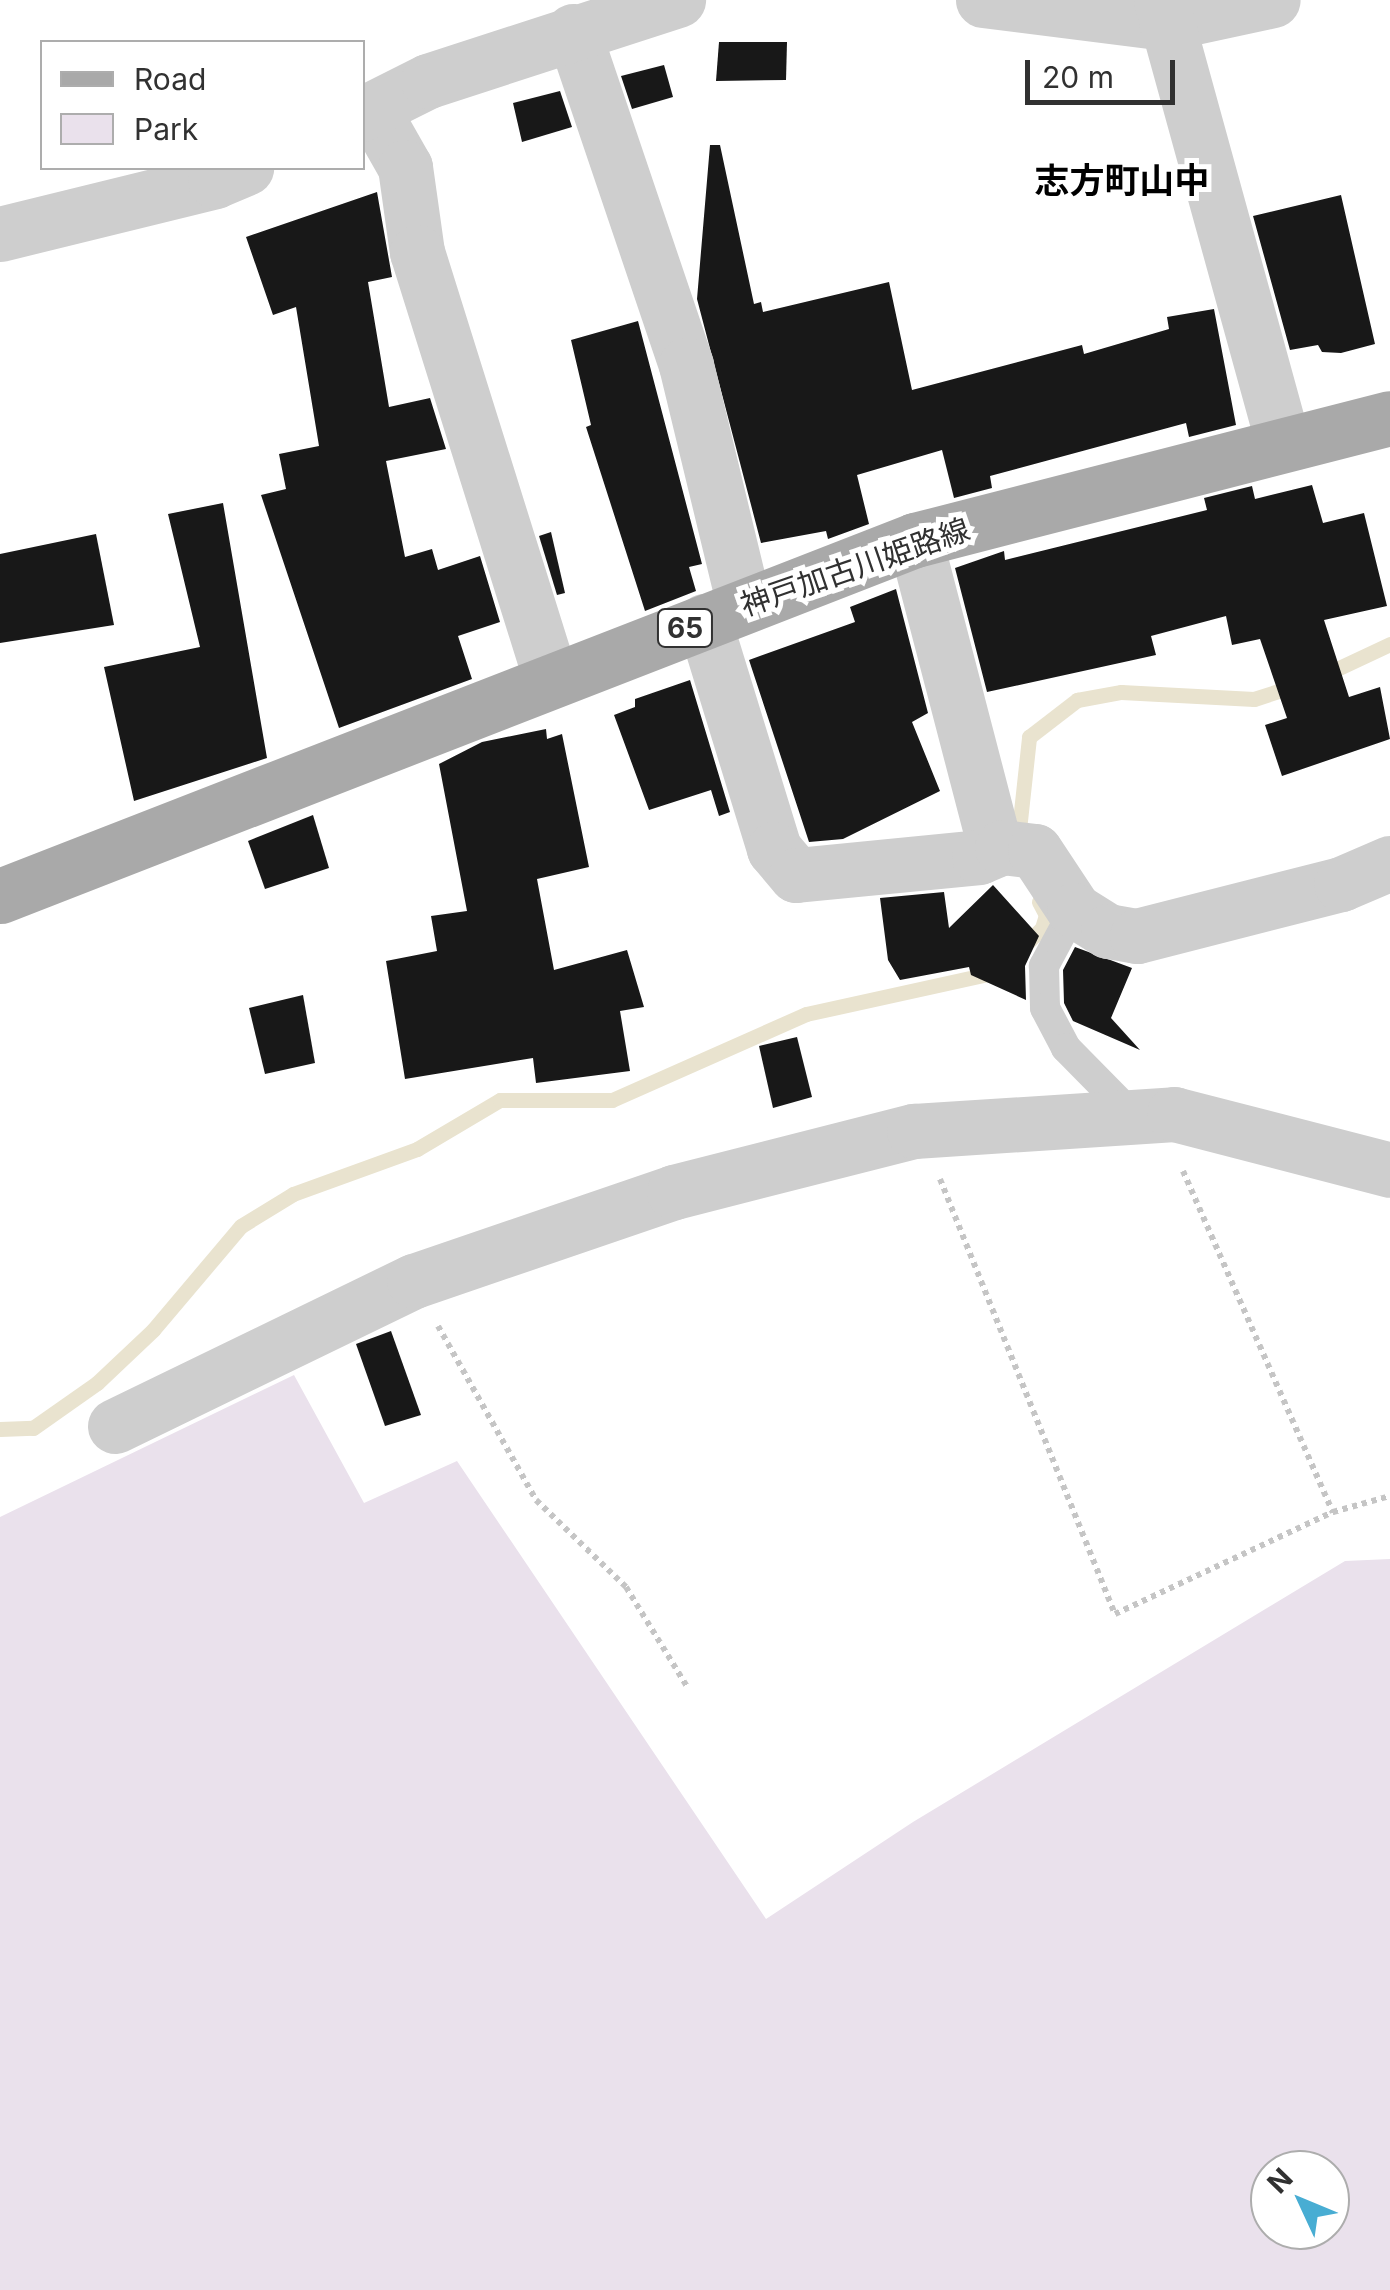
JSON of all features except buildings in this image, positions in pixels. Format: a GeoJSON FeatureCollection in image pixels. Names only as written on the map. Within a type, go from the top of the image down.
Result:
{"type":"FeatureCollection","features":[{"type":"Feature","properties":{"kind":"main road","name":"神戸加古川姫路線"},"geometry":{"type":"LineString","coordinates":[[0,896],[552,678],[915,540],[1390,418]]}},
{"type":"Feature","properties":{"kind":"street"},"geometry":{"type":"LineString","coordinates":[[552,678],[418,252],[405,167],[367,112],[428,80],[678,0]]}},
{"type":"Feature","properties":{"kind":"street"},"geometry":{"type":"LineString","coordinates":[[983,0],[1164,11],[1273,0]]}},
{"type":"Feature","properties":{"kind":"street"},"geometry":{"type":"LineString","coordinates":[[1164,11],[1283,443]]}},
{"type":"Feature","properties":{"kind":"street"},"geometry":{"type":"LineString","coordinates":[[573,31],[686,365],[724,613],[786,870],[815,873],[996,850],[1034,852],[1074,910],[1108,931],[1168,932],[1341,884],[1390,863]]}},
{"type":"Feature","properties":{"kind":"street"},"geometry":{"type":"LineString","coordinates":[[0,234],[215,181],[241,170]]}},
{"type":"Feature","properties":{"kind":"street"},"geometry":{"type":"LineString","coordinates":[[915,540],[996,850]]}},
{"type":"Feature","properties":{"kind":"street"},"geometry":{"type":"LineString","coordinates":[[115,1426],[414,1281],[674,1192],[920,1131],[1146,1115],[1390,1170]]}},
{"type":"Feature","properties":{"kind":"lane"},"geometry":{"type":"LineString","coordinates":[[1074,910],[1044,966],[1045,1008],[1066,1048],[1146,1115]]}},
{"type":"Feature","properties":{"kind":"path"},"geometry":{"type":"LineString","coordinates":[[1146,1115],[1332,1512]]}},
{"type":"Feature","properties":{"kind":"path"},"geometry":{"type":"LineString","coordinates":[[920,1131],[1116,1614],[1332,1512],[1390,1496]]}},
{"type":"Feature","properties":{"kind":"path"},"geometry":{"type":"LineString","coordinates":[[414,1281],[536,1500],[626,1588],[688,1688]]}},
{"type":"Feature","properties":{"kind":"green space"},"geometry":{"type":"Polygon","coordinates":[[[294,1375],[364,1503],[457,1461],[766,1919],[913,1822],[1345,1561],[1390,1559],[1390,2290],[0,2290],[0,1517],[294,1375]]]}},
{"type":"Feature","properties":{"kind":"waterway"},"geometry":{"type":"LineString","coordinates":[[1324,675],[1390,644]]}},
{"type":"Feature","properties":{"kind":"waterway"},"geometry":{"type":"LineString","coordinates":[[1018,839],[1029,737],[1077,700],[1121,692],[1254,699],[1297,685]]}},
{"type":"Feature","properties":{"kind":"waterway"},"geometry":{"type":"LineString","coordinates":[[1025,945],[1042,928],[1046,915],[1039,902]]}},
{"type":"Feature","properties":{"kind":"waterway"},"geometry":{"type":"LineString","coordinates":[[0,1429],[33,1428],[97,1383],[153,1330],[241,1226],[293,1194],[417,1149],[500,1100],[612,1100],[806,1014],[993,973]]}},
{"type":"Feature","properties":{"kind":"district","name":"志方町山中"},"geometry":{"type":"Point","coordinates":[1122,180]}}]}
